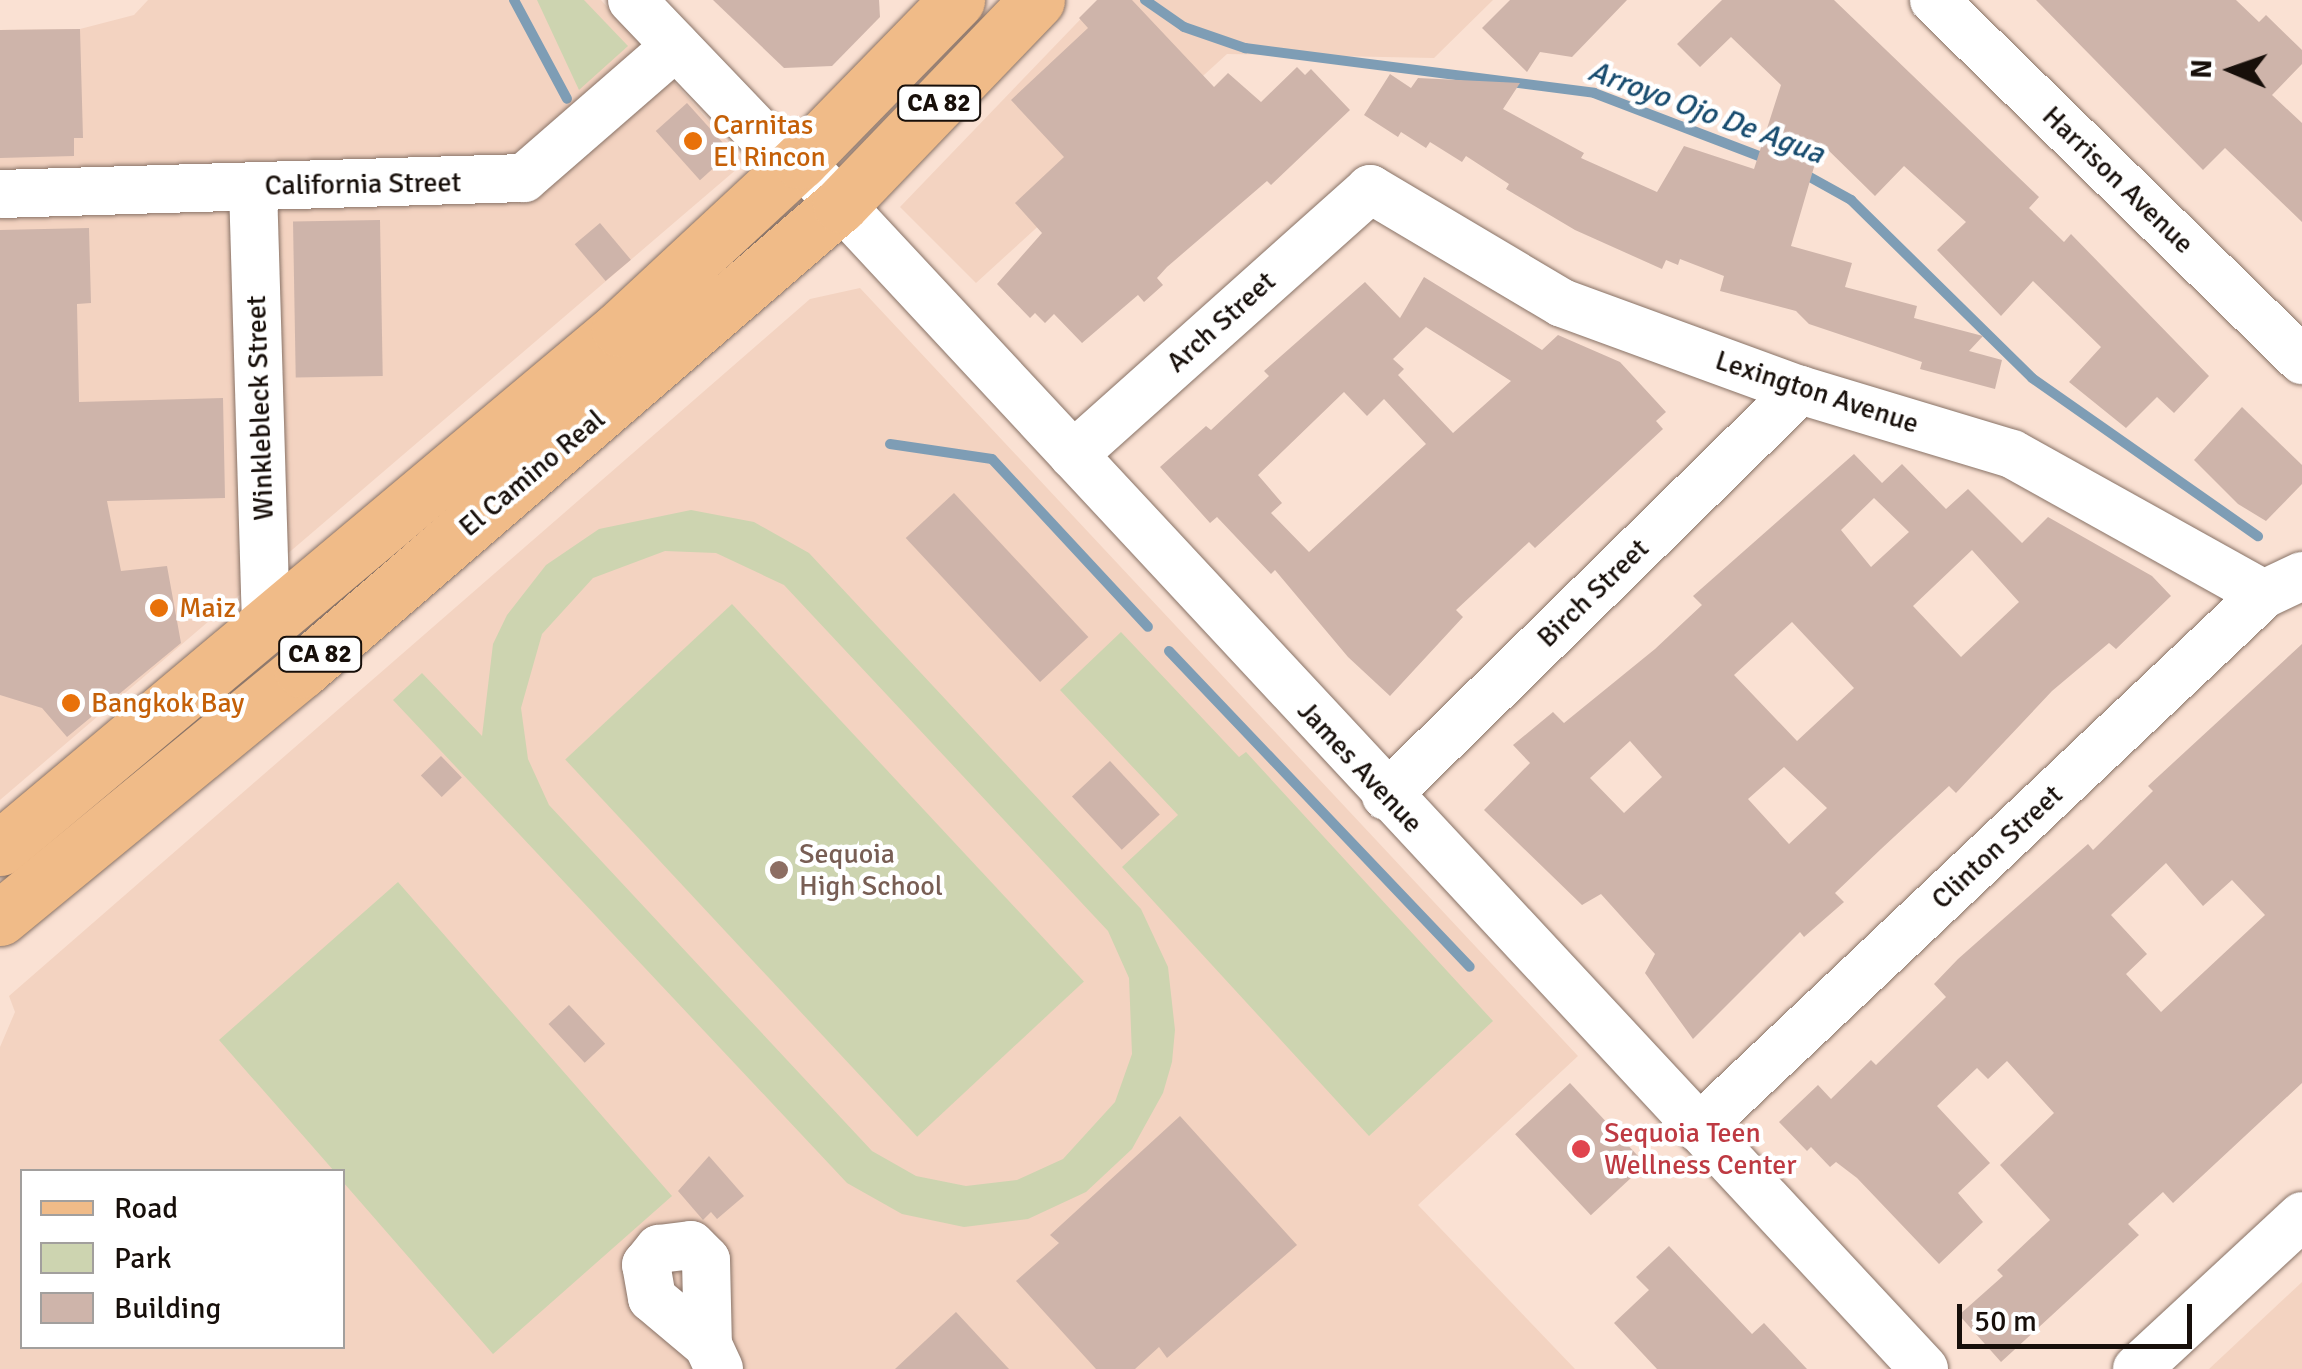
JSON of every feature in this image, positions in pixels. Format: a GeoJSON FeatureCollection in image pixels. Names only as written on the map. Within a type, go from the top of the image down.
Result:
{"type":"FeatureCollection","features":[{"type":"Feature","properties":{"kind":"main road","name":"El Camino Real"},"geometry":{"type":"LineString","coordinates":[[0,848],[266,629],[618,329],[800,161],[958,0]]}},
{"type":"Feature","properties":{"kind":"main road","name":"El Camino Real"},"geometry":{"type":"LineString","coordinates":[[0,918],[302,670],[840,205],[1037,0]]}},
{"type":"Feature","properties":{"kind":"street","name":"James Avenue"},"geometry":{"type":"LineString","coordinates":[[632,0],[762,136],[800,161],[1386,796],[1924,1369]]}},
{"type":"Feature","properties":{"kind":"street","name":"James Avenue"},"geometry":{"type":"LineString","coordinates":[[672,0],[780,110],[800,161]]}},
{"type":"Feature","properties":{"kind":"street","name":"Harrison Avenue"},"geometry":{"type":"LineString","coordinates":[[1934,0],[2302,360]]}},
{"type":"Feature","properties":{"kind":"street","name":"California Street"},"geometry":{"type":"LineString","coordinates":[[0,194],[524,178],[676,46]]}},
{"type":"Feature","properties":{"kind":"street","name":"Winklebleck Street"},"geometry":{"type":"LineString","coordinates":[[253,187],[266,629]]}},
{"type":"Feature","properties":{"kind":"street","name":"Lexington Avenue"},"geometry":{"type":"LineString","coordinates":[[1370,189],[1562,303],[1800,390],[2012,454],[2283,585]]}},
{"type":"Feature","properties":{"kind":"street","name":"Arch Street"},"geometry":{"type":"LineString","coordinates":[[1073,455],[1370,189]]}},
{"type":"Feature","properties":{"kind":"street","name":"Birch Street"},"geometry":{"type":"LineString","coordinates":[[1386,796],[1800,390]]}},
{"type":"Feature","properties":{"kind":"street","name":"Clinton Street"},"geometry":{"type":"LineString","coordinates":[[1699,1128],[2283,585]]}},
{"type":"Feature","properties":{"kind":"street"},"geometry":{"type":"LineString","coordinates":[[2137,1369],[2302,1216]]}},
{"type":"Feature","properties":{"kind":"shaded area"},"geometry":{"type":"Polygon","coordinates":[[[148,0],[601,0],[745,162],[0,800],[0,30],[80,29],[134,15],[148,0]]]}},
{"type":"Feature","properties":{"kind":"shaded area"},"geometry":{"type":"Polygon","coordinates":[[[1099,0],[1493,0],[1434,58],[1227,54],[976,283],[900,207],[1099,0]]]}},
{"type":"Feature","properties":{"kind":"shaded area","name":"Sequoia High School"},"geometry":{"type":"Polygon","coordinates":[[[860,288],[1578,1056],[1418,1205],[1575,1369],[0,1369],[0,1047],[15,1012],[9,996],[810,299],[860,288]]]}},
{"type":"Feature","properties":{"kind":"shaded area"},"geometry":{"type":"Polygon","coordinates":[[[2302,1282],[2302,1369],[2209,1369],[2302,1282]]]}},
{"type":"Feature","properties":{"kind":"green space"},"geometry":{"type":"Polygon","coordinates":[[[537,0],[584,0],[628,46],[579,90],[537,0]]]}},
{"type":"Feature","properties":{"kind":"green space"},"geometry":{"type":"Polygon","coordinates":[[[691,510],[754,522],[809,553],[1141,909],[1168,967],[1175,1030],[1172,1062],[1163,1093],[1132,1149],[1086,1192],[1028,1219],[964,1227],[902,1214],[847,1183],[393,700],[422,673],[482,736],[493,644],[507,615],[546,565],[599,529],[691,510]],[[665,551],[593,578],[542,634],[521,708],[528,759],[549,805],[872,1151],[916,1176],[966,1186],[1017,1180],[1063,1159],[1115,1102],[1132,1054],[1129,978],[1108,931],[784,585],[716,553],[665,551]]]}},
{"type":"Feature","properties":{"kind":"green space"},"geometry":{"type":"Polygon","coordinates":[[[732,604],[1084,981],[917,1137],[565,759],[732,604]]]}},
{"type":"Feature","properties":{"kind":"green space"},"geometry":{"type":"Polygon","coordinates":[[[1121,632],[1239,757],[1246,752],[1493,1021],[1369,1136],[1122,867],[1178,815],[1060,690],[1121,632]]]}},
{"type":"Feature","properties":{"kind":"green space"},"geometry":{"type":"Polygon","coordinates":[[[398,882],[672,1196],[493,1354],[345,1184],[345,1169],[332,1169],[219,1040],[398,882]]]}},
{"type":"Feature","properties":{"kind":"building"},"geometry":{"type":"Polygon","coordinates":[[[713,0],[879,0],[880,17],[832,66],[784,68],[713,0]]]}},
{"type":"Feature","properties":{"kind":"building"},"geometry":{"type":"Polygon","coordinates":[[[1097,0],[1132,0],[1214,87],[1228,73],[1261,102],[1297,67],[1305,75],[1311,69],[1350,110],[1271,185],[1267,181],[1167,267],[1157,278],[1163,285],[1144,302],[1138,295],[1082,343],[1054,314],[1045,323],[1035,313],[1030,318],[997,284],[1042,233],[1015,203],[1064,157],[1011,100],[1088,28],[1079,18],[1097,0]]]}},
{"type":"Feature","properties":{"kind":"building"},"geometry":{"type":"Polygon","coordinates":[[[1510,0],[1627,0],[1572,57],[1540,52],[1527,72],[1482,28],[1510,0]]]}},
{"type":"Feature","properties":{"kind":"building"},"geometry":{"type":"Polygon","coordinates":[[[1722,0],[1834,0],[2039,197],[2029,208],[2064,242],[2071,234],[2209,376],[2174,413],[2157,397],[2126,428],[2069,382],[2101,347],[2033,281],[2001,316],[1937,250],[1966,222],[1904,166],[1875,196],[1821,143],[1791,246],[1852,263],[1845,287],[1917,306],[1914,318],[1983,336],[1969,351],[2002,360],[1995,389],[1920,369],[1922,362],[1809,324],[1796,311],[1720,291],[1724,276],[1680,259],[1678,265],[1666,260],[1662,269],[1575,230],[1506,189],[1509,184],[1466,156],[1462,162],[1430,142],[1426,148],[1401,132],[1398,137],[1364,115],[1390,74],[1411,88],[1418,78],[1520,83],[1503,109],[1584,153],[1581,158],[1657,192],[1684,146],[1754,169],[1781,85],[1731,37],[1700,67],[1677,44],[1722,0]]]}},
{"type":"Feature","properties":{"kind":"building"},"geometry":{"type":"Polygon","coordinates":[[[2036,0],[2236,0],[2259,22],[2266,15],[2302,50],[2302,64],[2272,95],[2302,123],[2302,222],[2225,148],[2203,170],[2036,0]]]}},
{"type":"Feature","properties":{"kind":"building"},"geometry":{"type":"Polygon","coordinates":[[[80,29],[83,138],[74,138],[74,156],[0,158],[0,30],[80,29]]]}},
{"type":"Feature","properties":{"kind":"building","name":"Carnitas El Rincon"},"geometry":{"type":"Polygon","coordinates":[[[687,103],[731,152],[700,180],[656,131],[687,103]]]}},
{"type":"Feature","properties":{"kind":"building"},"geometry":{"type":"Polygon","coordinates":[[[380,220],[383,376],[296,377],[293,222],[380,220]]]}},
{"type":"Feature","properties":{"kind":"building"},"geometry":{"type":"Polygon","coordinates":[[[600,223],[631,260],[606,281],[575,244],[600,223]]]}},
{"type":"Feature","properties":{"kind":"building"},"geometry":{"type":"Polygon","coordinates":[[[89,228],[91,303],[77,304],[79,402],[223,398],[225,498],[107,501],[121,571],[167,566],[181,643],[67,737],[42,708],[0,695],[0,230],[89,228]]]}},
{"type":"Feature","properties":{"kind":"building"},"geometry":{"type":"Polygon","coordinates":[[[1424,277],[1542,350],[1558,335],[1620,362],[1666,412],[1656,421],[1663,429],[1535,548],[1529,542],[1456,610],[1463,617],[1390,696],[1348,657],[1275,570],[1271,574],[1217,517],[1210,523],[1160,467],[1206,426],[1211,430],[1269,376],[1264,371],[1365,282],[1400,318],[1424,277]],[[1426,327],[1393,359],[1404,369],[1398,375],[1453,433],[1511,381],[1426,327]],[[1344,392],[1258,475],[1282,503],[1271,513],[1309,552],[1426,444],[1384,399],[1367,416],[1344,392]]]}},
{"type":"Feature","properties":{"kind":"building"},"geometry":{"type":"Polygon","coordinates":[[[2242,407],[2302,465],[2302,484],[2266,521],[2238,504],[2194,460],[2242,407]]]}},
{"type":"Feature","properties":{"kind":"building"},"geometry":{"type":"Polygon","coordinates":[[[1854,454],[1882,483],[1902,464],[1946,509],[1968,489],[2022,543],[2048,517],[2152,576],[2171,596],[2116,649],[2109,643],[2052,691],[1956,793],[1949,786],[1881,849],[1835,893],[1844,902],[1804,937],[1800,932],[1693,1039],[1645,973],[1655,954],[1601,894],[1582,905],[1484,810],[1530,763],[1513,745],[1553,712],[1564,723],[1655,649],[1702,605],[1693,596],[1854,454]],[[1874,498],[1841,530],[1871,567],[1909,532],[1874,498]],[[1972,550],[1913,606],[1961,657],[2019,602],[1972,550]],[[1792,622],[1734,675],[1797,741],[1854,688],[1792,622]],[[1630,741],[1590,778],[1624,813],[1662,777],[1630,741]],[[1784,767],[1748,799],[1789,844],[1827,808],[1784,767]]]}},
{"type":"Feature","properties":{"kind":"building"},"geometry":{"type":"Polygon","coordinates":[[[954,493],[1088,637],[1040,682],[906,538],[954,493]]]}},
{"type":"Feature","properties":{"kind":"building"},"geometry":{"type":"Polygon","coordinates":[[[2302,644],[2302,1083],[2173,1203],[2163,1192],[2128,1224],[2139,1235],[2001,1362],[1959,1315],[2003,1276],[1997,1270],[2050,1220],[2000,1165],[2054,1113],[2007,1061],[1988,1079],[1977,1068],[1937,1106],[1990,1163],[1958,1193],[1983,1222],[1939,1264],[1857,1178],[1836,1162],[1830,1167],[1811,1147],[1807,1151],[1779,1122],[1818,1085],[1831,1099],[1871,1060],[1876,1065],[1946,997],[1934,984],[1958,959],[2088,844],[2093,850],[2153,791],[2148,786],[2302,644]],[[2166,863],[2111,915],[2147,954],[2126,974],[2161,1012],[2265,915],[2232,880],[2203,906],[2166,863]]]}},
{"type":"Feature","properties":{"kind":"building"},"geometry":{"type":"Polygon","coordinates":[[[441,756],[462,778],[442,797],[421,775],[441,756]]]}},
{"type":"Feature","properties":{"kind":"building"},"geometry":{"type":"Polygon","coordinates":[[[1110,761],[1160,814],[1122,850],[1072,796],[1110,761]]]}},
{"type":"Feature","properties":{"kind":"building"},"geometry":{"type":"Polygon","coordinates":[[[569,1005],[605,1044],[585,1063],[549,1024],[569,1005]]]}},
{"type":"Feature","properties":{"kind":"building","name":"Sequoia Teen Wellness Center"},"geometry":{"type":"Polygon","coordinates":[[[1570,1083],[1646,1164],[1591,1215],[1515,1134],[1570,1083]]]}},
{"type":"Feature","properties":{"kind":"building"},"geometry":{"type":"Polygon","coordinates":[[[1180,1116],[1297,1245],[1167,1358],[1159,1347],[1135,1369],[1096,1369],[1016,1281],[1059,1243],[1050,1235],[1180,1116]]]}},
{"type":"Feature","properties":{"kind":"building"},"geometry":{"type":"Polygon","coordinates":[[[709,1156],[744,1196],[717,1219],[711,1212],[703,1220],[678,1191],[709,1156]]]}},
{"type":"Feature","properties":{"kind":"building"},"geometry":{"type":"Polygon","coordinates":[[[1669,1246],[1752,1334],[1764,1323],[1807,1369],[1657,1369],[1614,1323],[1649,1290],[1636,1277],[1669,1246]]]}},
{"type":"Feature","properties":{"kind":"building"},"geometry":{"type":"Polygon","coordinates":[[[956,1312],[1009,1369],[895,1369],[956,1312]]]}},
{"type":"Feature","properties":{"kind":"waterway"},"geometry":{"type":"LineString","coordinates":[[514,0],[567,99]]}},
{"type":"Feature","properties":{"kind":"waterway","name":"Arroyo Ojo De Agua"},"geometry":{"type":"LineString","coordinates":[[1145,0],[1184,27],[1245,48],[1594,93],[1769,160]]}},
{"type":"Feature","properties":{"kind":"waterway","name":"Arroyo Ojo De Agua"},"geometry":{"type":"LineString","coordinates":[[1799,171],[1851,200],[2032,378],[2258,536]]}},
{"type":"Feature","properties":{"kind":"waterway"},"geometry":{"type":"LineString","coordinates":[[890,444],[992,459],[1148,627]]}},
{"type":"Feature","properties":{"kind":"waterway"},"geometry":{"type":"LineString","coordinates":[[1169,651],[1470,967]]}},
{"type":"Feature","properties":{"kind":"place","name":"Carnitas El Rincon"},"geometry":{"type":"Point","coordinates":[693,141]}},
{"type":"Feature","properties":{"kind":"place","name":"Maiz"},"geometry":{"type":"Point","coordinates":[159,608]}},
{"type":"Feature","properties":{"kind":"place","name":"Bangkok Bay"},"geometry":{"type":"Point","coordinates":[71,703]}},
{"type":"Feature","properties":{"kind":"place","name":"Sequoia High School"},"geometry":{"type":"Point","coordinates":[779,870]}},
{"type":"Feature","properties":{"kind":"place","name":"Sequoia Teen Wellness Center"},"geometry":{"type":"Point","coordinates":[1581,1149]}}]}
